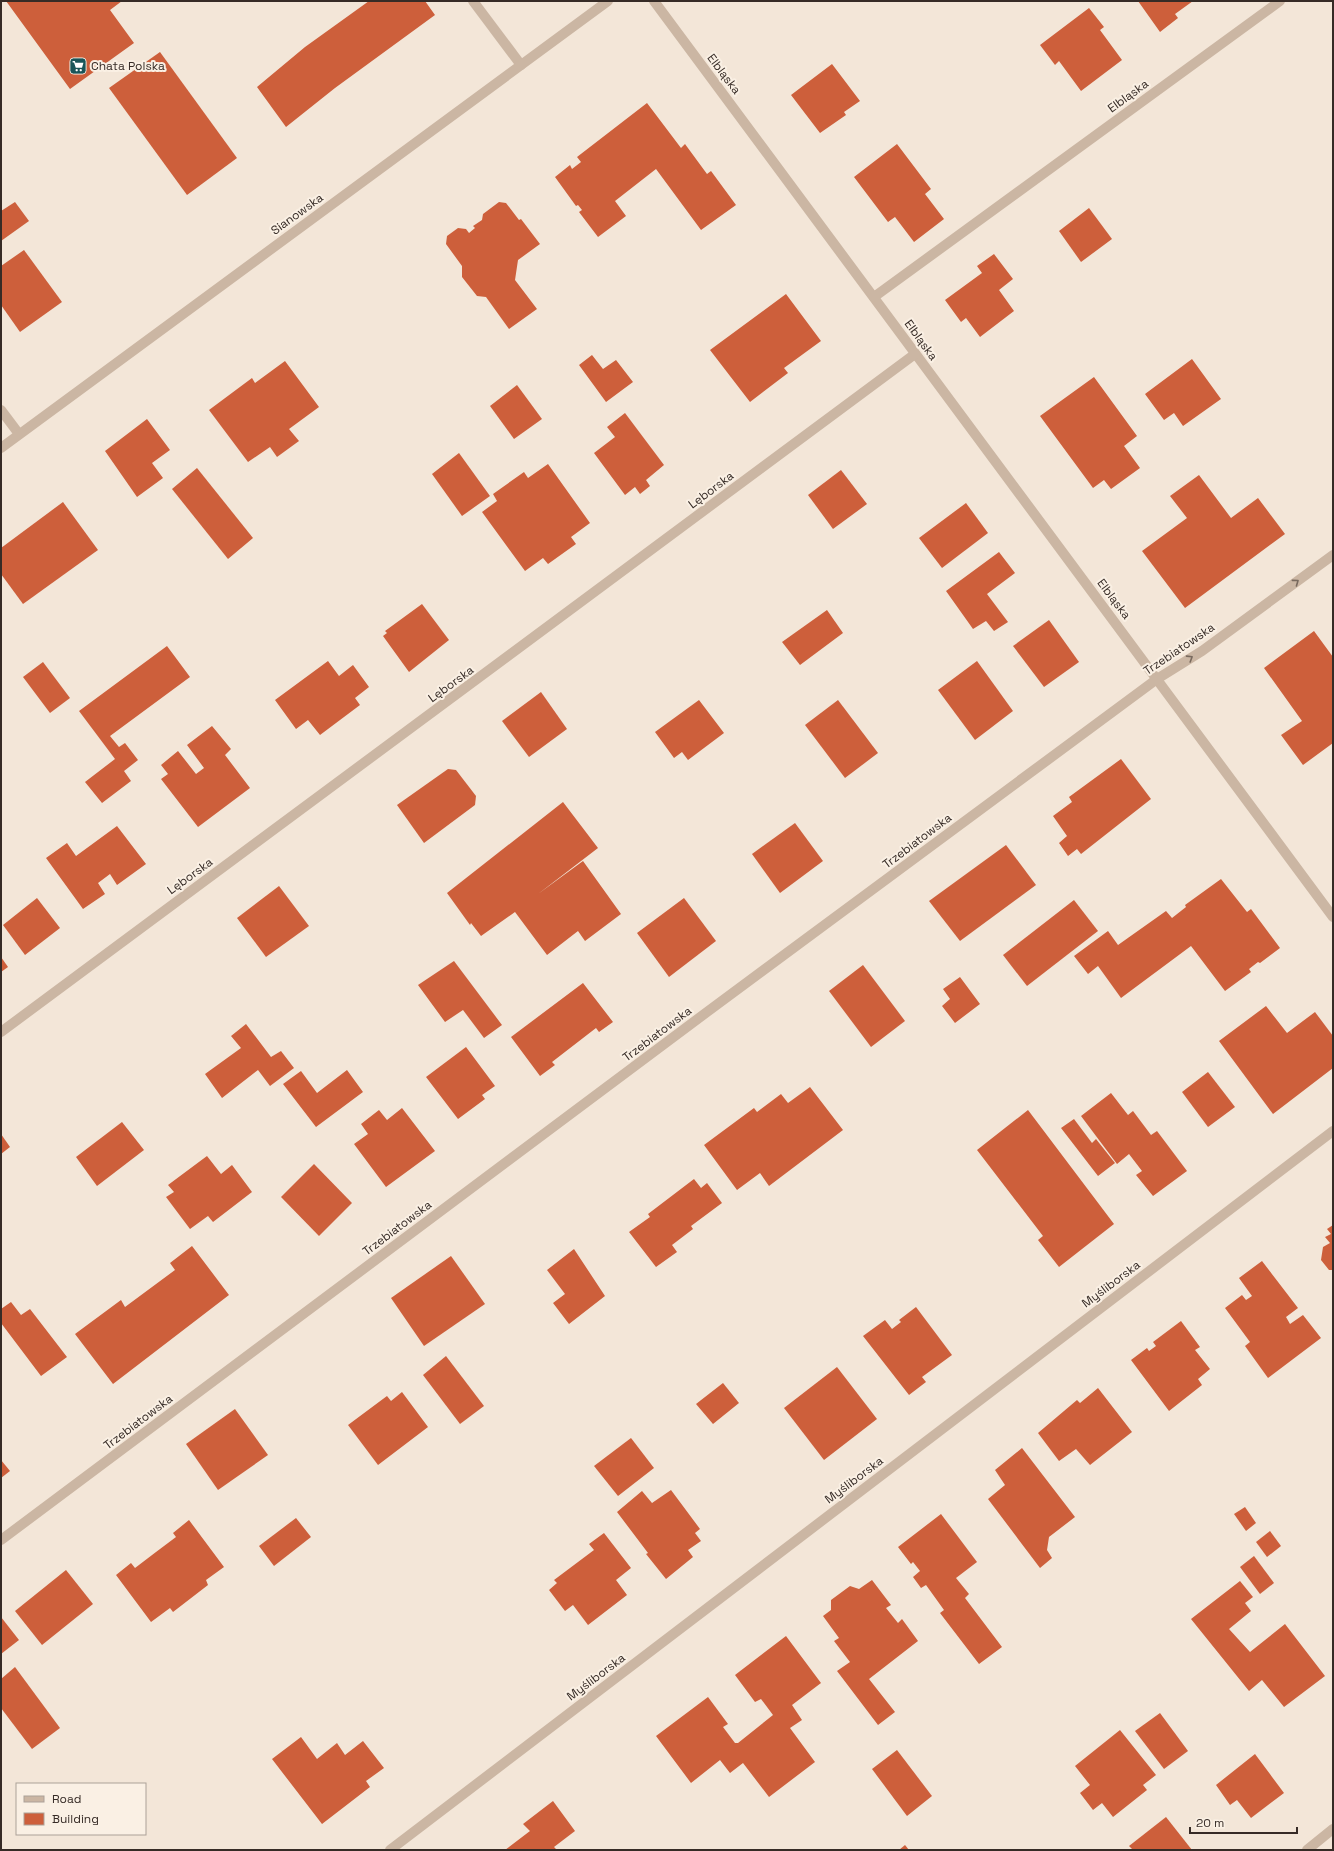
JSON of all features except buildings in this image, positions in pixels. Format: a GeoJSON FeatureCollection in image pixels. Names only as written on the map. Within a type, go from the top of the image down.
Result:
{"type":"FeatureCollection","features":[{"type":"Feature","properties":{"kind":"street"},"geometry":{"type":"LineString","coordinates":[[473,1],[521,65]]}},
{"type":"Feature","properties":{"kind":"street","name":"Sianowska"},"geometry":{"type":"LineString","coordinates":[[1,448],[608,1]]}},
{"type":"Feature","properties":{"kind":"street","name":"Elbląska"},"geometry":{"type":"LineString","coordinates":[[654,1],[1333,917]]}},
{"type":"Feature","properties":{"kind":"street","name":"Elbląska"},"geometry":{"type":"LineString","coordinates":[[874,297],[1280,1]]}},
{"type":"Feature","properties":{"kind":"street","name":"Lęborska"},"geometry":{"type":"LineString","coordinates":[[1,1032],[915,354]]}},
{"type":"Feature","properties":{"kind":"street"},"geometry":{"type":"LineString","coordinates":[[1,410],[19,434]]}},
{"type":"Feature","properties":{"kind":"street","name":"Trzebiatowska"},"geometry":{"type":"LineString","coordinates":[[1,1540],[714,1007],[1157,679],[1202,651],[1333,555]]}},
{"type":"Feature","properties":{"kind":"street","name":"Myśliborska"},"geometry":{"type":"LineString","coordinates":[[390,1850],[1333,1131]]}},
{"type":"Feature","properties":{"kind":"street"},"geometry":{"type":"LineString","coordinates":[[1307,1850],[1333,1829]]}},
{"type":"Feature","properties":{"kind":"place","name":"Chata Polska"},"geometry":{"type":"Point","coordinates":[78,66]}}]}
